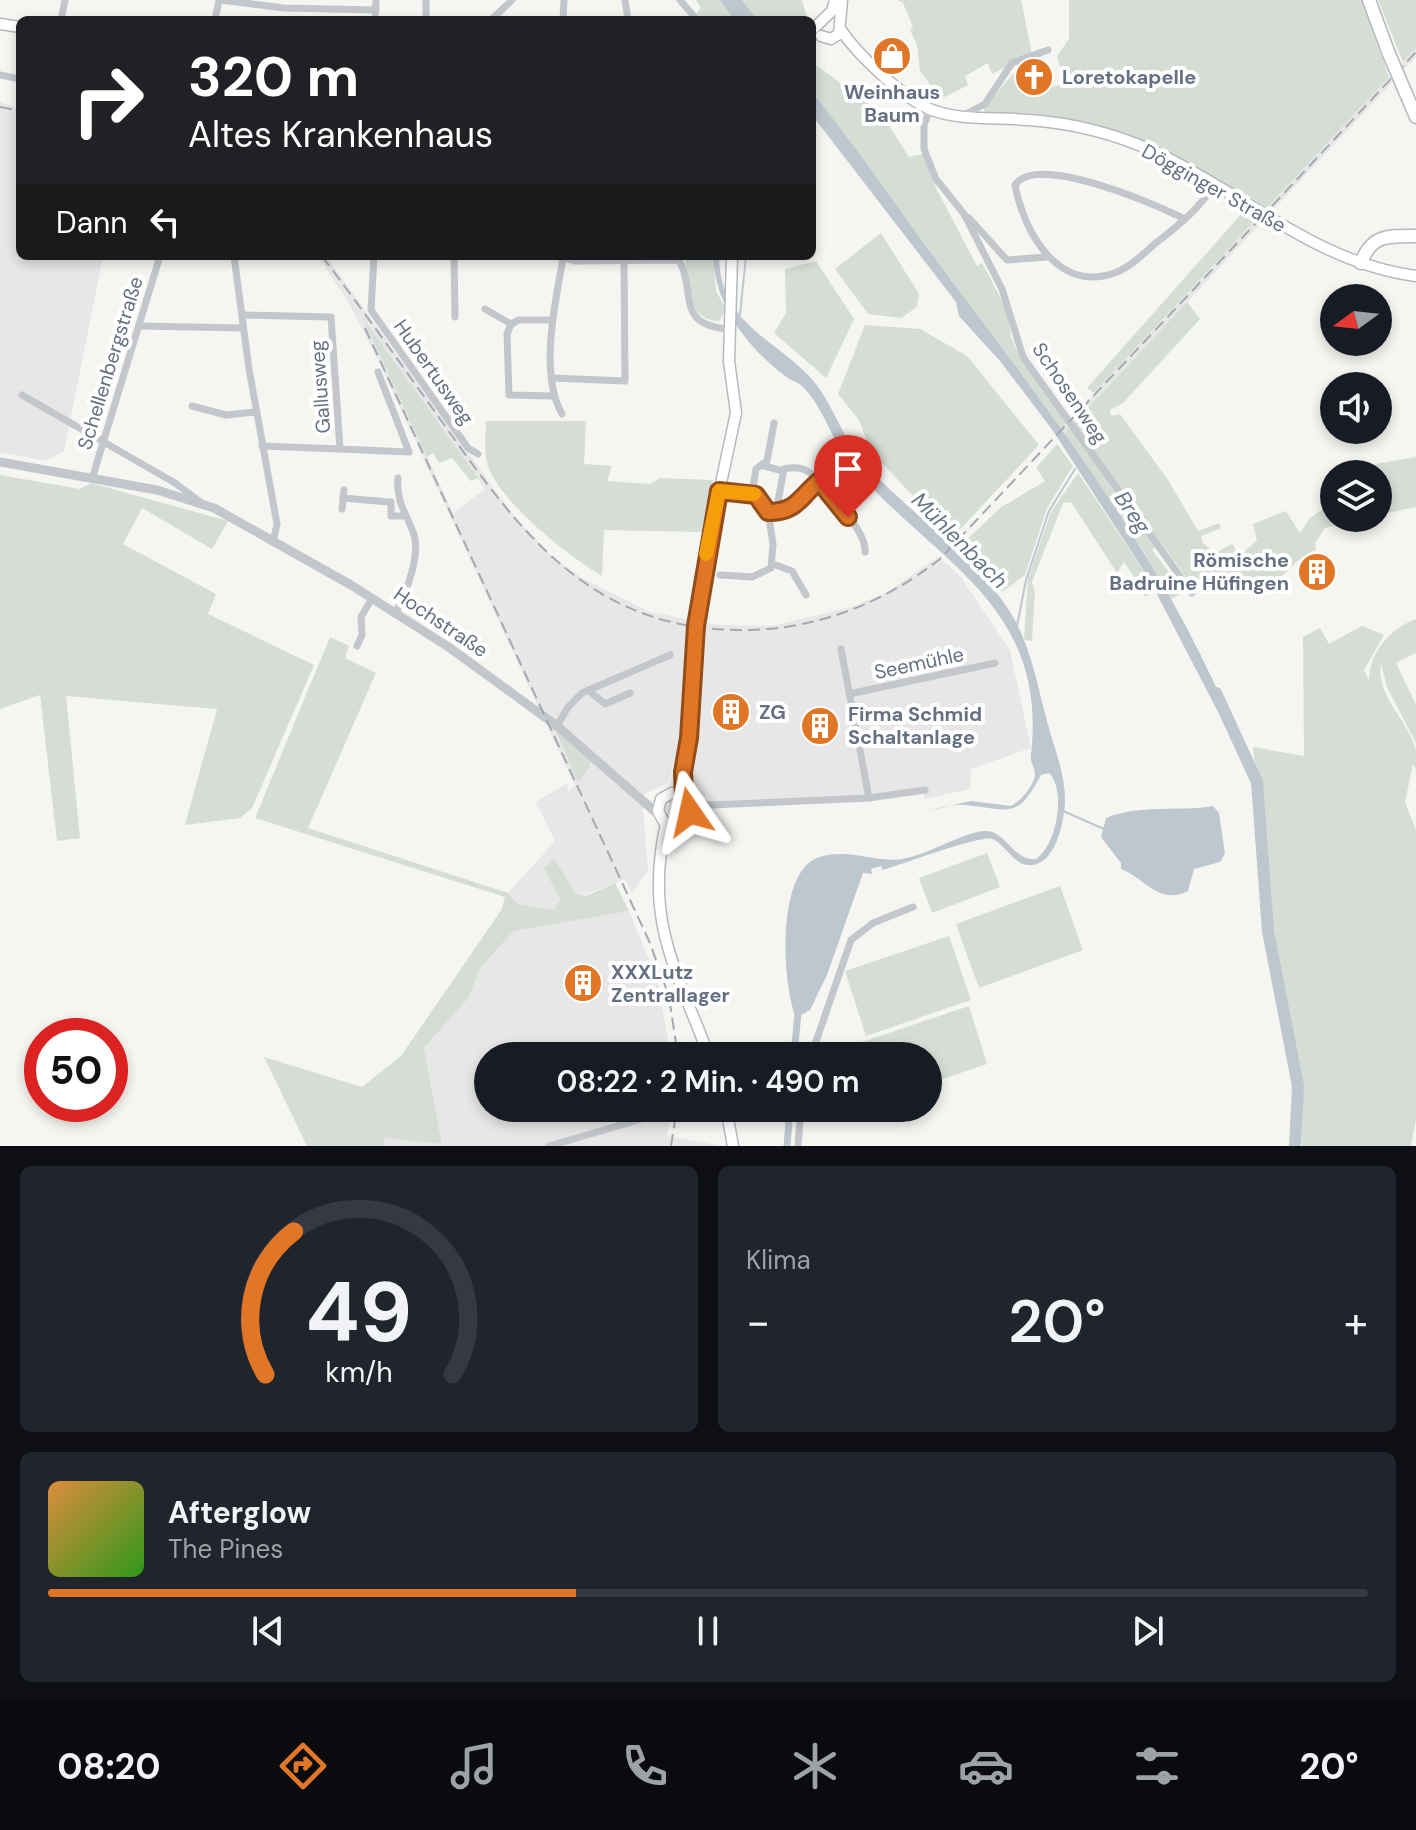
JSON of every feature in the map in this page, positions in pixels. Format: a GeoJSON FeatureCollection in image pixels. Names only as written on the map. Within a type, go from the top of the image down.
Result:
{"type":"FeatureCollection","features":[{"type":"Feature","properties":{"kind":"highway"},"geometry":{"type":"LineString","coordinates":[[1369,0],[1416,117]]}},
{"type":"Feature","properties":{"kind":"highway"},"geometry":{"type":"LineString","coordinates":[[1361,263],[1366,249],[1377,238],[1416,236]]}},
{"type":"Feature","properties":{"kind":"main road"},"geometry":{"type":"LineString","coordinates":[[835,0],[836,22]]}},
{"type":"Feature","properties":{"kind":"main road"},"geometry":{"type":"LineString","coordinates":[[833,39],[842,0]]}},
{"type":"Feature","properties":{"kind":"main road"},"geometry":{"type":"LineString","coordinates":[[816,33],[836,22]]}},
{"type":"Feature","properties":{"kind":"main road","name":"Dögginger Straße"},"geometry":{"type":"LineString","coordinates":[[836,22],[860,53]]}},
{"type":"Feature","properties":{"kind":"main road","name":"Dögginger Straße"},"geometry":{"type":"LineString","coordinates":[[816,33],[860,53],[930,109],[1033,120],[1090,130],[1152,151],[1309,241],[1345,258],[1416,276]]}},
{"type":"Feature","properties":{"kind":"main road"},"geometry":{"type":"LineString","coordinates":[[704,1042],[663,934],[656,889],[667,822],[661,799],[672,793],[683,772],[689,738],[702,572],[736,413],[729,323],[732,260]]}},
{"type":"Feature","properties":{"kind":"main road"},"geometry":{"type":"LineString","coordinates":[[667,822],[685,821],[688,803],[683,772]]}},
{"type":"Feature","properties":{"kind":"main road"},"geometry":{"type":"LineString","coordinates":[[672,793],[688,803]]}},
{"type":"Feature","properties":{"kind":"main road"},"geometry":{"type":"LineString","coordinates":[[729,1122],[733,1146]]}},
{"type":"Feature","properties":{"kind":"street"},"geometry":{"type":"LineString","coordinates":[[220,0],[284,8],[376,10]]}},
{"type":"Feature","properties":{"kind":"street"},"geometry":{"type":"LineString","coordinates":[[375,16],[376,0]]}},
{"type":"Feature","properties":{"kind":"street"},"geometry":{"type":"LineString","coordinates":[[495,16],[512,0]]}},
{"type":"Feature","properties":{"kind":"street"},"geometry":{"type":"LineString","coordinates":[[964,115],[985,104],[1012,63],[1048,50]]}},
{"type":"Feature","properties":{"kind":"street","name":"Schosenweg"},"geometry":{"type":"LineString","coordinates":[[930,109],[924,125],[924,149],[936,179],[964,214],[1002,289],[1023,357],[1192,593]]}},
{"type":"Feature","properties":{"kind":"street"},"geometry":{"type":"LineString","coordinates":[[1185,219],[1139,197],[1074,179],[1032,174],[1020,177],[1015,185],[1022,214],[1047,257],[1075,274],[1090,277],[1117,272],[1185,219],[1214,185]]}},
{"type":"Feature","properties":{"kind":"street"},"geometry":{"type":"LineString","coordinates":[[964,214],[1007,260],[1047,257]]}},
{"type":"Feature","properties":{"kind":"street","name":"Schellenbergstraße"},"geometry":{"type":"LineString","coordinates":[[92,479],[159,260]]}},
{"type":"Feature","properties":{"kind":"street"},"geometry":{"type":"LineString","coordinates":[[235,260],[256,412],[277,524],[273,542]]}},
{"type":"Feature","properties":{"kind":"street","name":"Hubertusweg"},"geometry":{"type":"LineString","coordinates":[[374,260],[371,310],[468,448],[478,454]]}},
{"type":"Feature","properties":{"kind":"street"},"geometry":{"type":"LineString","coordinates":[[454,260],[455,317]]}},
{"type":"Feature","properties":{"kind":"street"},"geometry":{"type":"LineString","coordinates":[[560,260],[552,320],[552,396],[562,414]]}},
{"type":"Feature","properties":{"kind":"street"},"geometry":{"type":"LineString","coordinates":[[608,260],[679,260],[686,296],[698,319],[729,323]]}},
{"type":"Feature","properties":{"kind":"street"},"geometry":{"type":"LineString","coordinates":[[553,378],[625,381],[624,261]]}},
{"type":"Feature","properties":{"kind":"street"},"geometry":{"type":"LineString","coordinates":[[485,309],[511,324]]}},
{"type":"Feature","properties":{"kind":"street","name":"Gallusweg"},"geometry":{"type":"LineString","coordinates":[[242,315],[331,317],[340,449]]}},
{"type":"Feature","properties":{"kind":"street"},"geometry":{"type":"LineString","coordinates":[[552,320],[519,320],[511,324],[507,334],[509,395],[552,396]]}},
{"type":"Feature","properties":{"kind":"street"},"geometry":{"type":"LineString","coordinates":[[139,326],[243,328]]}},
{"type":"Feature","properties":{"kind":"street","name":"Gallusweg"},"geometry":{"type":"LineString","coordinates":[[262,446],[409,452],[378,372]]}},
{"type":"Feature","properties":{"kind":"street","name":"Hochstraße"},"geometry":{"type":"LineString","coordinates":[[22,395],[175,483],[200,503],[396,612],[557,726],[667,822]]}},
{"type":"Feature","properties":{"kind":"street"},"geometry":{"type":"LineString","coordinates":[[192,406],[226,415],[256,412]]}},
{"type":"Feature","properties":{"kind":"street"},"geometry":{"type":"LineString","coordinates":[[752,493],[756,469],[767,461],[774,423]]}},
{"type":"Feature","properties":{"kind":"street","name":"Hochstraße"},"geometry":{"type":"LineString","coordinates":[[0,462],[157,490],[200,503]]}},
{"type":"Feature","properties":{"kind":"street"},"geometry":{"type":"LineString","coordinates":[[761,465],[783,471],[803,468],[819,481],[848,517],[864,542],[865,552]]}},
{"type":"Feature","properties":{"kind":"street"},"geometry":{"type":"LineString","coordinates":[[720,575],[752,577],[767,572],[773,564],[772,512],[783,471]]}},
{"type":"Feature","properties":{"kind":"street"},"geometry":{"type":"LineString","coordinates":[[398,478],[391,516],[405,516]]}},
{"type":"Feature","properties":{"kind":"street"},"geometry":{"type":"LineString","coordinates":[[772,512],[790,510],[819,481]]}},
{"type":"Feature","properties":{"kind":"street"},"geometry":{"type":"LineString","coordinates":[[719,491],[752,493],[761,498],[772,512]]}},
{"type":"Feature","properties":{"kind":"street"},"geometry":{"type":"LineString","coordinates":[[342,509],[343,494],[394,503],[405,516],[416,547],[396,612]]}},
{"type":"Feature","properties":{"kind":"street"},"geometry":{"type":"LineString","coordinates":[[773,564],[792,571],[806,595]]}},
{"type":"Feature","properties":{"kind":"street"},"geometry":{"type":"LineString","coordinates":[[357,646],[362,635],[361,617],[372,598]]}},
{"type":"Feature","properties":{"kind":"street","name":"Seemühle"},"geometry":{"type":"LineString","coordinates":[[841,649],[869,798]]}},
{"type":"Feature","properties":{"kind":"street"},"geometry":{"type":"LineString","coordinates":[[557,726],[574,700],[588,690],[670,655]]}},
{"type":"Feature","properties":{"kind":"street","name":"Seemühle"},"geometry":{"type":"LineString","coordinates":[[849,694],[995,663]]}},
{"type":"Feature","properties":{"kind":"street"},"geometry":{"type":"LineString","coordinates":[[588,690],[605,704],[630,693]]}},
{"type":"Feature","properties":{"kind":"street"},"geometry":{"type":"LineString","coordinates":[[688,803],[711,805],[869,798],[925,790]]}},
{"type":"Feature","properties":{"kind":"street"},"geometry":{"type":"LineString","coordinates":[[641,800],[661,799]]}},
{"type":"Feature","properties":{"kind":"street"},"geometry":{"type":"LineString","coordinates":[[816,1042],[851,940],[873,923],[913,907]]}},
{"type":"Feature","properties":{"kind":"street"},"geometry":{"type":"LineString","coordinates":[[549,1146],[631,1122]]}},
{"type":"Feature","properties":{"kind":"street"},"geometry":{"type":"LineString","coordinates":[[798,1146],[800,1122]]}},
{"type":"Feature","properties":{"kind":"shaded area"},"geometry":{"type":"Polygon","coordinates":[[[696,0],[802,0],[807,16],[694,16],[701,8],[696,0]]]}},
{"type":"Feature","properties":{"kind":"shaded area"},"geometry":{"type":"Polygon","coordinates":[[[720,0],[742,0],[754,16],[732,16],[720,0]]]}},
{"type":"Feature","properties":{"kind":"shaded area"},"geometry":{"type":"Polygon","coordinates":[[[897,0],[1021,0],[1032,54],[992,74],[988,63],[965,76],[968,85],[941,99],[920,71],[917,45],[910,30],[913,27],[903,3],[897,0]]]}},
{"type":"Feature","properties":{"kind":"shaded area"},"geometry":{"type":"Polygon","coordinates":[[[1069,0],[1362,0],[1389,77],[1094,393],[1087,388],[1251,203],[1135,139],[984,113],[984,108],[1020,66],[1033,94],[1064,83],[1057,56],[1069,39],[1069,0]]]}},
{"type":"Feature","properties":{"kind":"shaded area"},"geometry":{"type":"Polygon","coordinates":[[[1378,0],[1416,0],[1416,48],[1403,62],[1378,0]]]}},
{"type":"Feature","properties":{"kind":"shaded area"},"geometry":{"type":"Polygon","coordinates":[[[1416,48],[1416,57],[1064,434],[1061,429],[1416,48]]]}},
{"type":"Feature","properties":{"kind":"shaded area"},"geometry":{"type":"Polygon","coordinates":[[[816,65],[881,113],[909,157],[923,154],[937,190],[977,266],[982,263],[1007,310],[1011,337],[1020,358],[1067,422],[1061,429],[816,97],[816,65]]]}},
{"type":"Feature","properties":{"kind":"shaded area"},"geometry":{"type":"Polygon","coordinates":[[[816,97],[1104,491],[1138,543],[1198,650],[1224,705],[1217,710],[1148,577],[1051,428],[1000,361],[959,316],[956,302],[816,120],[816,97]]]}},
{"type":"Feature","properties":{"kind":"shaded area"},"geometry":{"type":"Polygon","coordinates":[[[0,102],[16,108],[16,260],[102,260],[64,451],[46,461],[0,452],[0,102]]]}},
{"type":"Feature","properties":{"kind":"shaded area"},"geometry":{"type":"Polygon","coordinates":[[[881,233],[919,294],[917,307],[901,318],[868,314],[835,269],[881,233]]]}},
{"type":"Feature","properties":{"kind":"shaded area"},"geometry":{"type":"Polygon","coordinates":[[[321,260],[331,263],[514,516],[550,555],[582,578],[650,612],[718,625],[771,626],[852,607],[887,592],[938,557],[960,576],[1010,650],[1031,748],[971,769],[970,789],[924,799],[925,791],[869,798],[711,805],[709,797],[691,791],[688,781],[693,751],[700,629],[686,627],[680,742],[667,783],[645,794],[643,809],[648,871],[632,893],[625,879],[581,896],[576,894],[554,858],[545,868],[560,899],[555,910],[518,904],[508,893],[555,841],[536,802],[567,783],[568,791],[575,786],[377,358],[347,300],[321,260]],[[366,322],[453,513],[485,489],[366,322]]]}},
{"type":"Feature","properties":{"kind":"shaded area"},"geometry":{"type":"Polygon","coordinates":[[[685,260],[713,260],[716,291],[726,309],[719,321],[707,319],[699,313],[691,297],[685,260]]]}},
{"type":"Feature","properties":{"kind":"shaded area"},"geometry":{"type":"Polygon","coordinates":[[[713,260],[720,260],[728,298],[738,313],[810,377],[865,464],[967,560],[1003,601],[1022,634],[1064,782],[1065,804],[1059,835],[1055,846],[1042,862],[1022,864],[993,839],[986,839],[883,870],[881,866],[871,869],[872,874],[863,873],[827,975],[810,1010],[796,1018],[788,981],[786,931],[794,885],[804,868],[817,858],[828,855],[902,859],[984,831],[998,835],[1021,856],[1036,859],[1054,831],[1057,792],[1049,773],[1041,775],[1025,800],[1010,809],[949,806],[971,801],[1011,806],[1023,797],[1033,783],[1032,703],[1022,660],[1004,623],[979,590],[852,466],[805,389],[771,364],[746,338],[726,308],[713,260]]]}},
{"type":"Feature","properties":{"kind":"shaded area"},"geometry":{"type":"Polygon","coordinates":[[[816,261],[854,319],[826,378],[774,333],[786,313],[785,269],[816,261]]]}},
{"type":"Feature","properties":{"kind":"shaded area"},"geometry":{"type":"Polygon","coordinates":[[[1187,302],[1200,319],[1123,403],[1110,410],[1111,416],[1120,414],[1168,480],[1198,531],[1219,523],[1221,528],[1201,536],[1203,543],[1215,553],[1232,544],[1240,556],[1257,540],[1253,524],[1286,511],[1300,533],[1310,518],[1320,511],[1322,532],[1315,543],[1316,550],[1268,586],[1237,592],[1197,585],[1171,599],[1142,549],[1064,434],[1187,302]],[[1160,542],[1152,550],[1182,589],[1191,584],[1160,542]]]}},
{"type":"Feature","properties":{"kind":"shaded area"},"geometry":{"type":"Polygon","coordinates":[[[363,318],[478,478],[471,481],[452,458],[439,463],[433,453],[427,457],[363,318]]]}},
{"type":"Feature","properties":{"kind":"shaded area"},"geometry":{"type":"Polygon","coordinates":[[[865,325],[920,329],[967,356],[1039,445],[952,538],[870,450],[859,420],[838,394],[865,325]]]}},
{"type":"Feature","properties":{"kind":"shaded area"},"geometry":{"type":"Polygon","coordinates":[[[486,421],[586,421],[584,464],[612,466],[607,481],[650,484],[660,478],[713,480],[702,532],[604,530],[602,576],[552,540],[502,490],[491,474],[486,458],[486,421]]]}},
{"type":"Feature","properties":{"kind":"shaded area"},"geometry":{"type":"Polygon","coordinates":[[[1057,444],[1073,466],[1047,508],[1025,575],[1004,591],[994,591],[959,547],[1000,508],[1045,481],[1036,468],[1057,444]]]}},
{"type":"Feature","properties":{"kind":"shaded area"},"geometry":{"type":"Polygon","coordinates":[[[1416,457],[1416,507],[1392,512],[1392,461],[1416,457]]]}},
{"type":"Feature","properties":{"kind":"shaded area"},"geometry":{"type":"Polygon","coordinates":[[[1078,473],[1148,577],[1148,596],[1144,596],[1142,585],[1134,585],[1134,577],[1124,562],[1117,573],[1071,502],[1063,503],[1032,582],[1035,592],[1032,641],[1024,640],[1028,578],[1051,512],[1078,473]]]}},
{"type":"Feature","properties":{"kind":"shaded area"},"geometry":{"type":"Polygon","coordinates":[[[0,475],[80,489],[91,483],[228,521],[212,549],[142,508],[123,544],[216,594],[208,614],[314,665],[252,808],[240,818],[185,825],[217,709],[66,696],[80,838],[57,841],[40,695],[0,709],[0,475]]]}},
{"type":"Feature","properties":{"kind":"shaded area"},"geometry":{"type":"Polygon","coordinates":[[[1416,619],[1416,653],[1396,663],[1416,705],[1416,743],[1387,687],[1381,664],[1380,675],[1416,750],[1416,769],[1413,764],[1405,802],[1416,830],[1416,1119],[1411,1146],[1302,1146],[1301,1078],[1272,920],[1253,747],[1304,756],[1303,637],[1320,628],[1329,644],[1362,626],[1384,635],[1364,670],[1369,680],[1373,660],[1383,642],[1416,619]]]}},
{"type":"Feature","properties":{"kind":"shaded area"},"geometry":{"type":"Polygon","coordinates":[[[330,637],[349,646],[345,658],[376,673],[308,828],[508,893],[518,904],[554,910],[560,899],[544,868],[554,858],[576,894],[586,896],[615,883],[629,911],[514,931],[480,968],[469,997],[424,1048],[442,1144],[384,1138],[384,1146],[307,1146],[264,1057],[362,1087],[401,1056],[502,909],[505,897],[255,818],[330,637]]]}},
{"type":"Feature","properties":{"kind":"shaded area"},"geometry":{"type":"Polygon","coordinates":[[[557,732],[590,761],[590,767],[578,782],[557,732]]]}},
{"type":"Feature","properties":{"kind":"shaded area"},"geometry":{"type":"Polygon","coordinates":[[[1213,806],[1219,813],[1225,854],[1220,862],[1194,869],[1188,891],[1178,895],[1160,893],[1121,869],[1121,863],[1101,837],[1106,818],[1119,814],[1213,806]]]}},
{"type":"Feature","properties":{"kind":"shaded area"},"geometry":{"type":"Polygon","coordinates":[[[987,853],[1000,887],[932,913],[919,878],[987,853]]]}},
{"type":"Feature","properties":{"kind":"shaded area"},"geometry":{"type":"Polygon","coordinates":[[[1060,886],[1083,950],[979,988],[956,924],[1060,886]]]}},
{"type":"Feature","properties":{"kind":"shaded area"},"geometry":{"type":"Polygon","coordinates":[[[629,911],[657,979],[668,1042],[474,1042],[474,1122],[670,1122],[667,1136],[722,1146],[384,1146],[383,1138],[442,1143],[424,1048],[469,997],[480,968],[514,931],[629,911]]]}},
{"type":"Feature","properties":{"kind":"shaded area"},"geometry":{"type":"Polygon","coordinates":[[[949,936],[971,1000],[866,1036],[845,971],[949,936]]]}},
{"type":"Feature","properties":{"kind":"shaded area"},"geometry":{"type":"Polygon","coordinates":[[[969,1006],[987,1064],[942,1079],[942,1042],[862,1042],[969,1006]]]}},
{"type":"Feature","properties":{"kind":"waterway"},"geometry":{"type":"LineString","coordinates":[[740,315],[746,260]]}},
{"type":"Feature","properties":{"kind":"waterway"},"geometry":{"type":"LineString","coordinates":[[1017,626],[1026,580],[1049,511],[1075,469]]}},
{"type":"Feature","properties":{"kind":"waterway","name":"Breg"},"geometry":{"type":"LineString","coordinates":[[1216,693],[1257,782],[1268,931],[1298,1086],[1295,1146]]}},
{"type":"Feature","properties":{"kind":"waterway","name":"Mühlenbach"},"geometry":{"type":"LineString","coordinates":[[1063,811],[1104,829]]}},
{"type":"Feature","properties":{"kind":"waterway"},"geometry":{"type":"LineString","coordinates":[[795,1042],[798,1012]]}},
{"type":"Feature","properties":{"kind":"waterway"},"geometry":{"type":"LineString","coordinates":[[787,1146],[789,1122]]}},
{"type":"Feature","properties":{"kind":"railway"},"geometry":{"type":"LineString","coordinates":[[1272,206],[1416,52]]}},
{"type":"Feature","properties":{"kind":"railway"},"geometry":{"type":"LineString","coordinates":[[0,107],[16,110]]}},
{"type":"Feature","properties":{"kind":"railway"},"geometry":{"type":"LineString","coordinates":[[325,260],[501,501],[532,538],[566,569],[604,595],[646,615],[695,627],[750,630],[802,624],[851,610],[897,588],[940,559],[1256,223]]}},
{"type":"Feature","properties":{"kind":"railway"},"geometry":{"type":"LineString","coordinates":[[365,328],[650,943],[669,997],[676,1042]]}},
{"type":"Feature","properties":{"kind":"railway"},"geometry":{"type":"LineString","coordinates":[[671,1146],[675,1122]]}},
{"type":"Feature","properties":{"kind":"slow traffic"},"geometry":{"type":"LineString","coordinates":[[706,554],[719,491],[754,494]]}},
{"type":"Feature","properties":{"kind":"place","name":"Weinhaus Baum"},"geometry":{"type":"Point","coordinates":[892,56]}},
{"type":"Feature","properties":{"kind":"place","name":"Loretokapelle"},"geometry":{"type":"Point","coordinates":[1034,77]}},
{"type":"Feature","properties":{"kind":"place","name":"Römische Badruine Hüfingen"},"geometry":{"type":"Point","coordinates":[1317,572]}},
{"type":"Feature","properties":{"kind":"place","name":"ZG"},"geometry":{"type":"Point","coordinates":[731,712]}},
{"type":"Feature","properties":{"kind":"place","name":"Firma Schmid Schaltanlage"},"geometry":{"type":"Point","coordinates":[820,726]}},
{"type":"Feature","properties":{"kind":"place","name":"XXXLutz Zentrallager"},"geometry":{"type":"Point","coordinates":[583,983]}},
{"type":"Feature","properties":{"kind":"route"},"geometry":{"type":"LineString","coordinates":[[690,812],[689,802],[684,797],[683,772],[689,738],[696,626],[702,572],[719,491],[752,493],[761,498],[768,512],[780,512],[794,507],[819,481],[848,517]]}}]}
